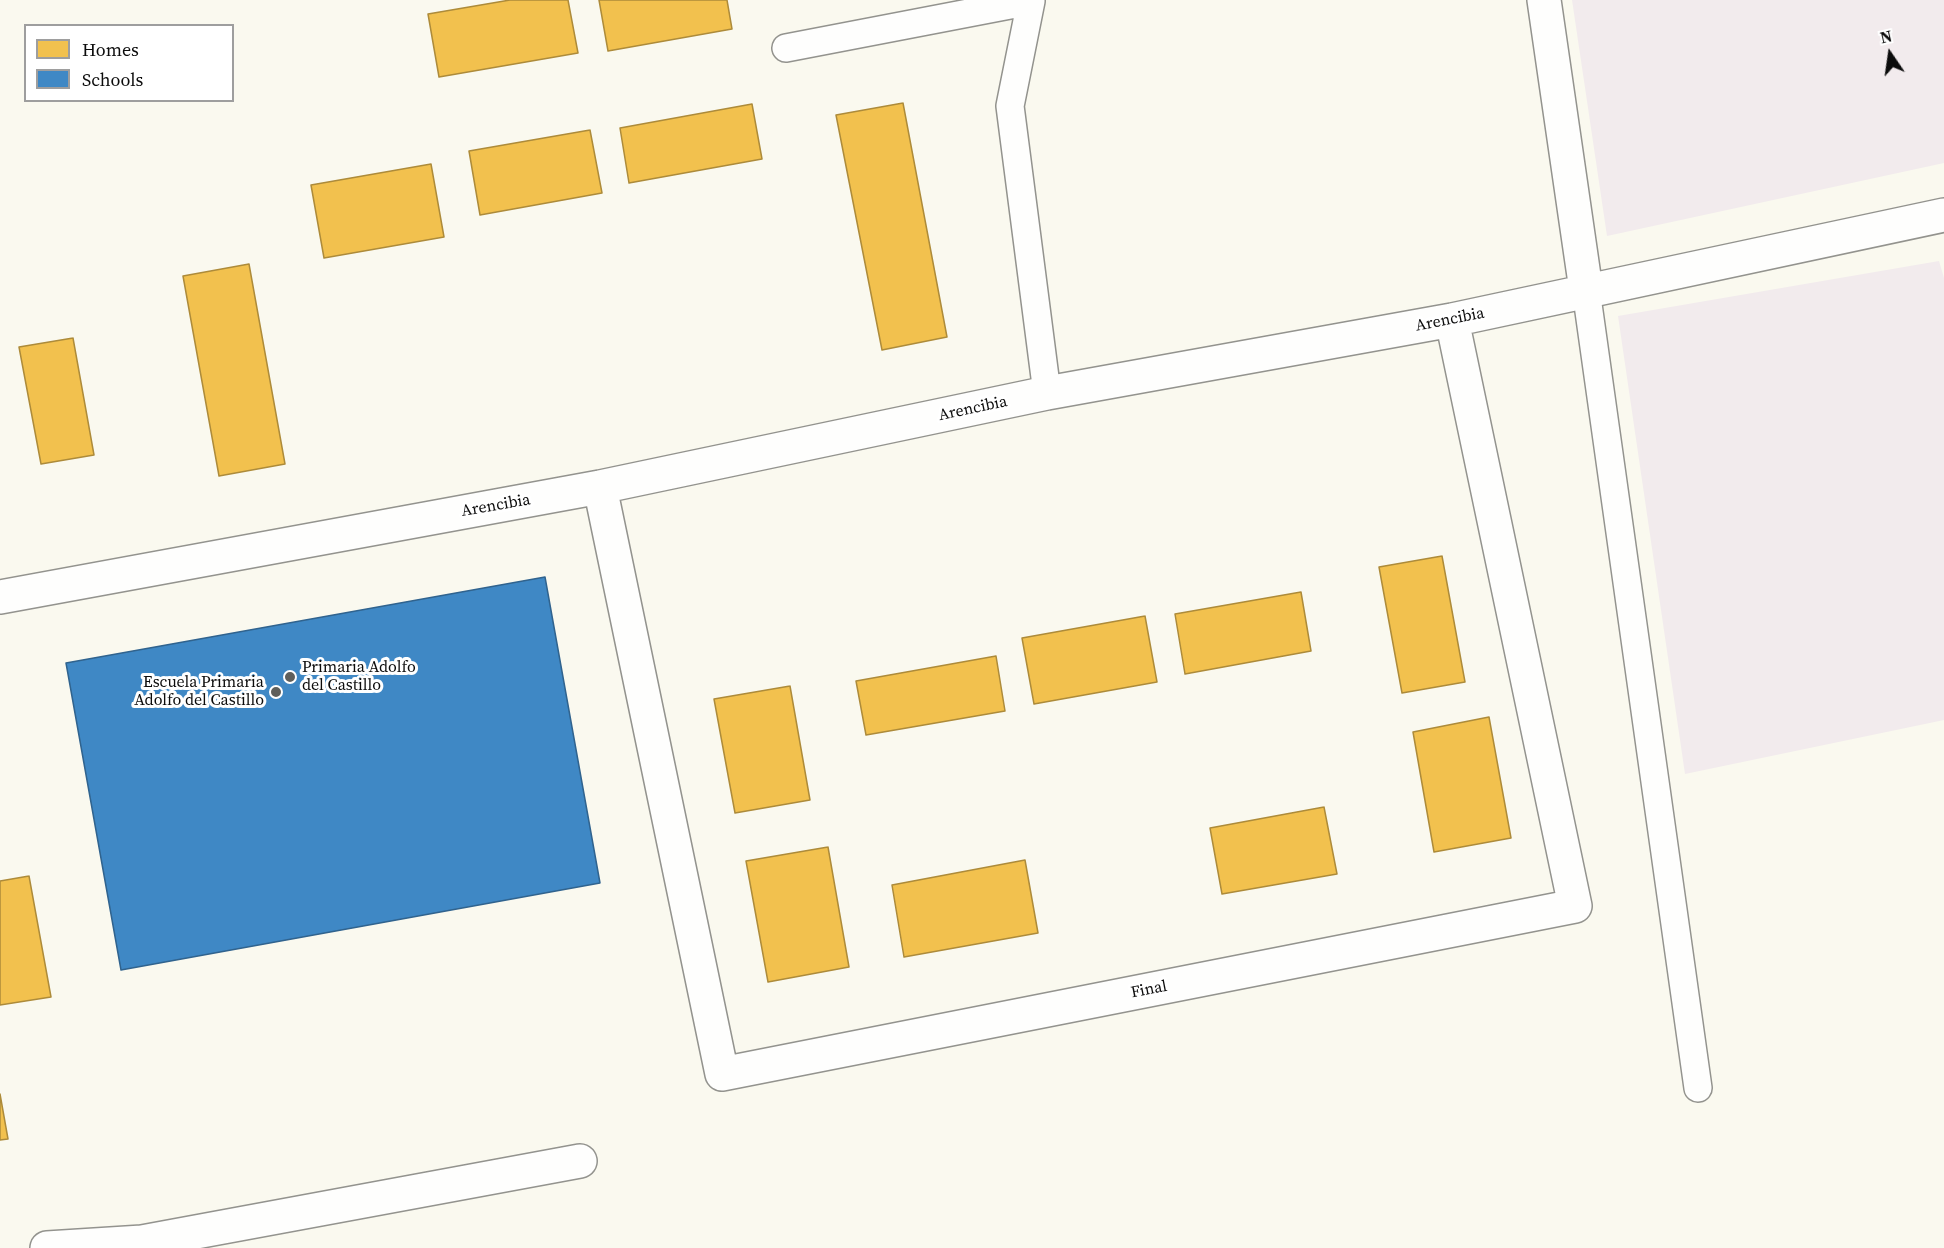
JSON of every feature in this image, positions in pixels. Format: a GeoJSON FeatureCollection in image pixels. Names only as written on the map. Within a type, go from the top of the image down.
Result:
{"type":"FeatureCollection","features":[{"type":"Feature","properties":{"kind":"street"},"geometry":{"type":"LineString","coordinates":[[1544,0],[1586,290]]}},
{"type":"Feature","properties":{"kind":"street","name":"Arencibia"},"geometry":{"type":"LineString","coordinates":[[0,597],[600,487],[1047,393],[1452,320],[1944,215]]}},
{"type":"Feature","properties":{"kind":"street","name":"Final"},"geometry":{"type":"LineString","coordinates":[[600,487],[722,1074],[1575,906],[1452,320]]}},
{"type":"Feature","properties":{"kind":"street"},"geometry":{"type":"LineString","coordinates":[[47,1248],[142,1242],[580,1161]]}},
{"type":"Feature","properties":{"kind":"lane"},"geometry":{"type":"LineString","coordinates":[[786,48],[1031,1],[1010,106],[1047,393]]}},
{"type":"Feature","properties":{"kind":"lane"},"geometry":{"type":"LineString","coordinates":[[1586,290],[1698,1088]]}},
{"type":"Feature","properties":{"kind":"shaded area"},"geometry":{"type":"Polygon","coordinates":[[[1572,0],[1944,0],[1944,163],[1607,236],[1572,0]]]}},
{"type":"Feature","properties":{"kind":"shaded area"},"geometry":{"type":"Polygon","coordinates":[[[1939,261],[1944,278],[1944,720],[1685,774],[1618,316],[1939,261]]]}},
{"type":"Feature","properties":{"kind":"building: Homes"},"geometry":{"type":"Polygon","coordinates":[[[510,0],[568,0],[578,53],[439,77],[428,14],[510,0]]]}},
{"type":"Feature","properties":{"kind":"building: Homes"},"geometry":{"type":"Polygon","coordinates":[[[599,0],[727,0],[732,29],[608,51],[599,0]]]}},
{"type":"Feature","properties":{"kind":"building: Homes"},"geometry":{"type":"Polygon","coordinates":[[[903,103],[947,337],[882,350],[836,115],[903,103]]]}},
{"type":"Feature","properties":{"kind":"building: Homes"},"geometry":{"type":"Polygon","coordinates":[[[752,104],[762,159],[629,183],[620,128],[752,104]]]}},
{"type":"Feature","properties":{"kind":"building: Homes"},"geometry":{"type":"Polygon","coordinates":[[[590,130],[602,193],[480,215],[469,151],[590,130]]]}},
{"type":"Feature","properties":{"kind":"building: Homes"},"geometry":{"type":"Polygon","coordinates":[[[431,164],[444,237],[324,258],[311,185],[431,164]]]}},
{"type":"Feature","properties":{"kind":"building: Homes"},"geometry":{"type":"Polygon","coordinates":[[[249,264],[285,464],[219,476],[183,276],[249,264]]]}},
{"type":"Feature","properties":{"kind":"building: Homes"},"geometry":{"type":"Polygon","coordinates":[[[73,338],[94,455],[41,464],[19,347],[73,338]]]}},
{"type":"Feature","properties":{"kind":"building: Homes"},"geometry":{"type":"Polygon","coordinates":[[[1442,556],[1465,682],[1402,693],[1379,567],[1442,556]]]}},
{"type":"Feature","properties":{"kind":"building: Homes"},"geometry":{"type":"Polygon","coordinates":[[[1301,592],[1311,651],[1185,674],[1175,614],[1301,592]]]}},
{"type":"Feature","properties":{"kind":"building: Homes"},"geometry":{"type":"Polygon","coordinates":[[[1145,616],[1157,682],[1034,704],[1022,638],[1145,616]]]}},
{"type":"Feature","properties":{"kind":"building: Homes"},"geometry":{"type":"Polygon","coordinates":[[[996,656],[1005,711],[866,735],[856,681],[996,656]]]}},
{"type":"Feature","properties":{"kind":"building: Homes"},"geometry":{"type":"Polygon","coordinates":[[[790,686],[810,800],[735,813],[714,699],[790,686]]]}},
{"type":"Feature","properties":{"kind":"building: Homes"},"geometry":{"type":"Polygon","coordinates":[[[1489,717],[1511,838],[1434,852],[1413,732],[1489,717]]]}},
{"type":"Feature","properties":{"kind":"building: Homes"},"geometry":{"type":"Polygon","coordinates":[[[1324,807],[1337,874],[1222,894],[1210,828],[1324,807]]]}},
{"type":"Feature","properties":{"kind":"building: Homes"},"geometry":{"type":"Polygon","coordinates":[[[828,847],[849,967],[768,982],[746,861],[828,847]]]}},
{"type":"Feature","properties":{"kind":"building: Homes"},"geometry":{"type":"Polygon","coordinates":[[[1025,860],[1038,933],[904,957],[892,885],[1025,860]]]}},
{"type":"Feature","properties":{"kind":"building: Homes"},"geometry":{"type":"Polygon","coordinates":[[[29,876],[51,997],[0,1005],[0,881],[29,876]]]}},
{"type":"Feature","properties":{"kind":"building: Homes"},"geometry":{"type":"Polygon","coordinates":[[[0,1094],[8,1139],[0,1140],[0,1094]]]}},
{"type":"Feature","properties":{"kind":"building: Schools"},"geometry":{"type":"Polygon","coordinates":[[[545,577],[600,883],[121,970],[66,663],[545,577]]]}},
{"type":"Feature","properties":{"kind":"place","name":"Primaria Adolfo del Castillo"},"geometry":{"type":"Point","coordinates":[290,677]}},
{"type":"Feature","properties":{"kind":"place","name":"Escuela Primaria Adolfo del Castillo"},"geometry":{"type":"Point","coordinates":[276,692]}}]}
